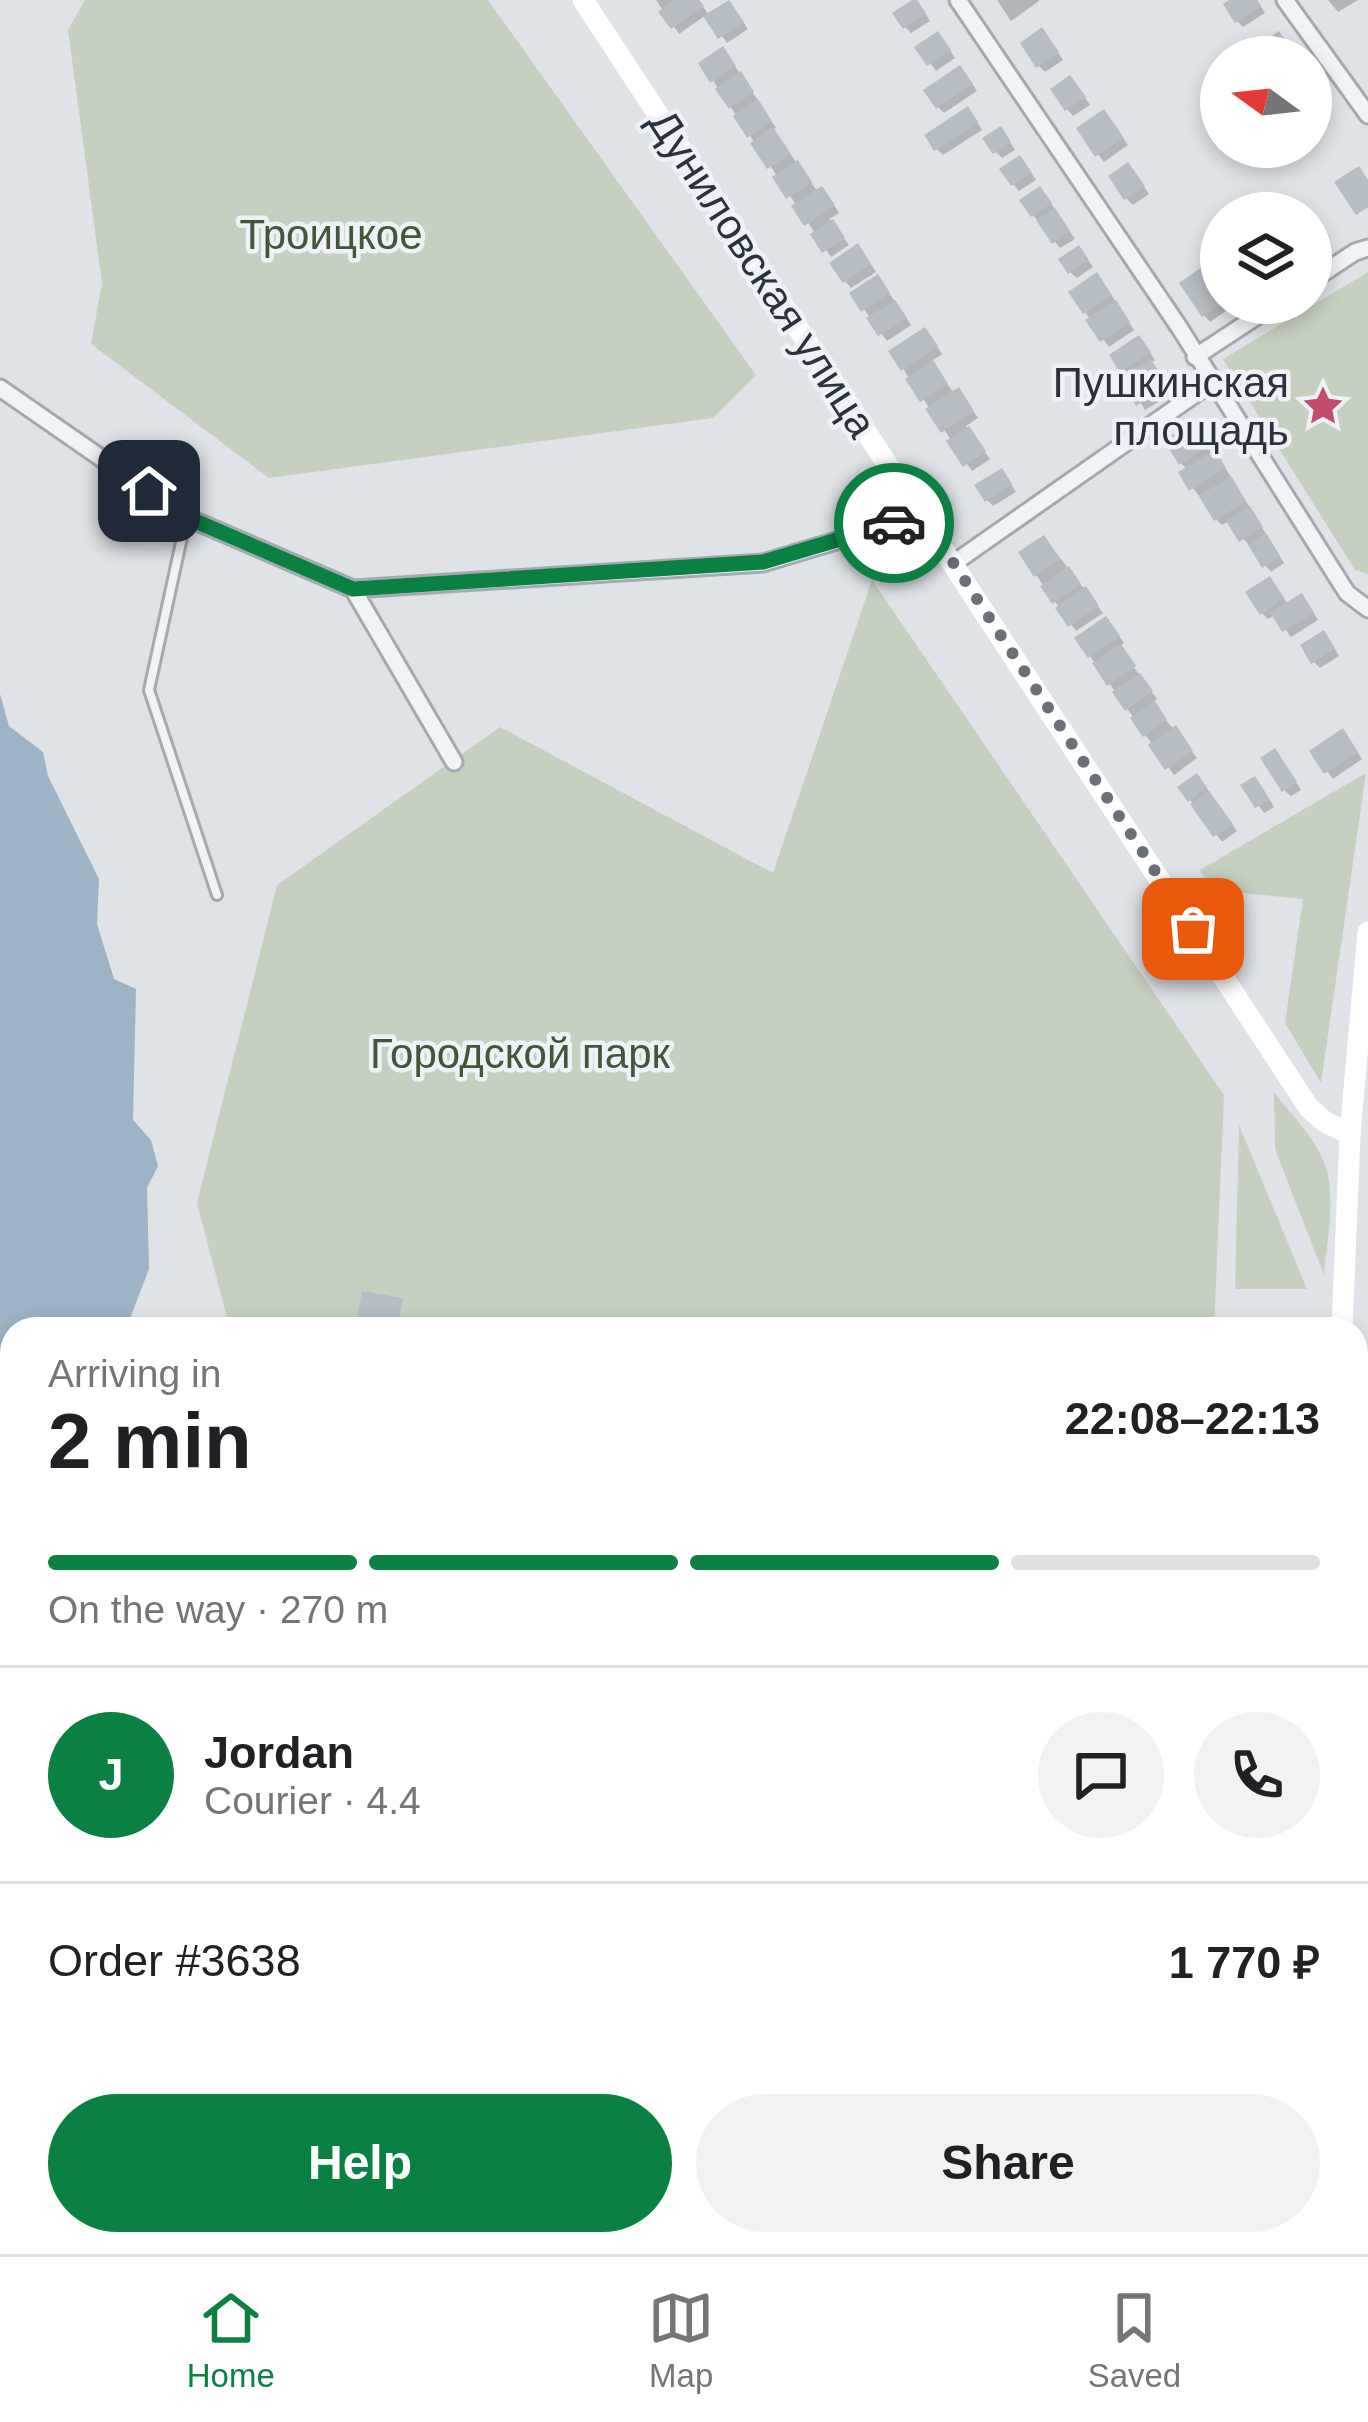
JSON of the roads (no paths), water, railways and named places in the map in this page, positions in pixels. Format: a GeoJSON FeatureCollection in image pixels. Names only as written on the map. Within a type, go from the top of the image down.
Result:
{"type":"FeatureCollection","features":[{"type":"Feature","properties":{"kind":"main road","name":"Дуниловская улица"},"geometry":{"type":"LineString","coordinates":[[583,0],[1309,1108],[1325,1123],[1350,1135]]}},
{"type":"Feature","properties":{"kind":"main road"},"geometry":{"type":"LineString","coordinates":[[1342,1317],[1350,1135],[1368,932]]}},
{"type":"Feature","properties":{"kind":"street"},"geometry":{"type":"LineString","coordinates":[[958,0],[1166,308],[1347,593],[1368,610]]}},
{"type":"Feature","properties":{"kind":"street"},"geometry":{"type":"LineString","coordinates":[[1285,0],[1368,115]]}},
{"type":"Feature","properties":{"kind":"street"},"geometry":{"type":"LineString","coordinates":[[1332,267],[1368,248]]}},
{"type":"Feature","properties":{"kind":"street"},"geometry":{"type":"LineString","coordinates":[[1195,357],[1245,324]]}},
{"type":"Feature","properties":{"kind":"street"},"geometry":{"type":"LineString","coordinates":[[954,563],[1211,382]]}},
{"type":"Feature","properties":{"kind":"street"},"geometry":{"type":"LineString","coordinates":[[0,388],[186,517],[353,589],[763,562],[922,515]]}},
{"type":"Feature","properties":{"kind":"street"},"geometry":{"type":"LineString","coordinates":[[353,589],[454,762]]}},
{"type":"Feature","properties":{"kind":"lane"},"geometry":{"type":"LineString","coordinates":[[186,517],[149,690],[217,895]]}},
{"type":"Feature","properties":{"kind":"water"},"geometry":{"type":"Polygon","coordinates":[[[0,694],[9,726],[43,752],[48,776],[99,879],[97,924],[114,979],[136,989],[133,1120],[151,1140],[158,1166],[147,1188],[149,1269],[131,1317],[0,1317],[0,694]]]}},
{"type":"Feature","properties":{"kind":"place","name":"Пушкинская площадь"},"geometry":{"type":"Point","coordinates":[1323,406]}},
{"type":"Feature","properties":{"kind":"park label","name":"Троицкое"},"geometry":{"type":"Point","coordinates":[331,234]}},
{"type":"Feature","properties":{"kind":"park label","name":"Городской парк"},"geometry":{"type":"Point","coordinates":[520,1053]}}]}
